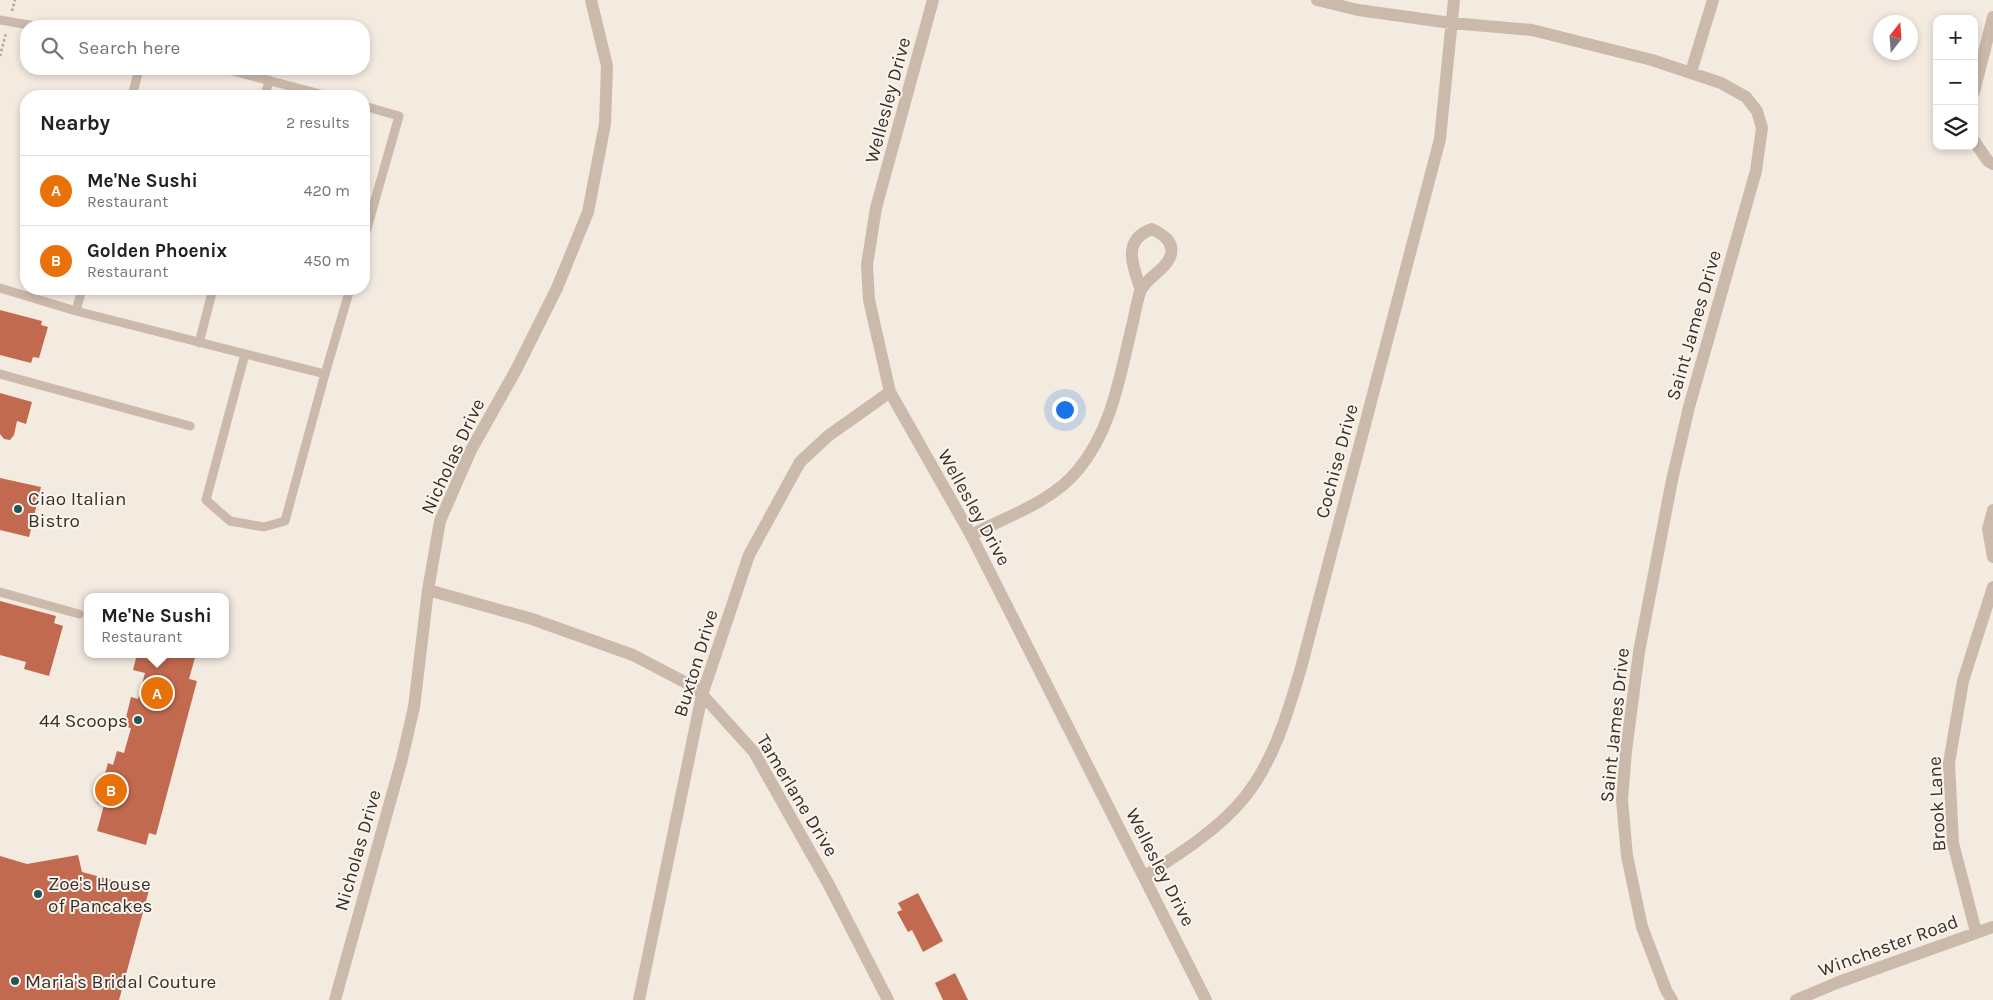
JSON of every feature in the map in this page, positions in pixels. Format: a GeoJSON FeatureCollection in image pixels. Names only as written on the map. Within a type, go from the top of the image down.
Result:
{"type":"FeatureCollection","features":[{"type":"Feature","properties":{"kind":"street","name":"Nicholas Drive"},"geometry":{"type":"LineString","coordinates":[[335,1000],[402,758],[414,707],[428,590],[440,521],[471,450],[516,370],[557,288],[588,212],[606,124],[607,66],[590,0]]}},
{"type":"Feature","properties":{"kind":"street","name":"Wellesley Drive"},"geometry":{"type":"LineString","coordinates":[[933,0],[876,208],[867,265],[869,300],[890,392],[971,535],[1206,1000]]}},
{"type":"Feature","properties":{"kind":"street","name":"Saint James Drive"},"geometry":{"type":"LineString","coordinates":[[1317,0],[1358,10],[1452,23],[1532,30],[1652,60],[1721,83],[1746,97],[1756,111],[1762,128],[1756,171],[1689,407],[1672,480],[1639,652],[1626,751],[1622,800],[1627,856],[1642,927],[1666,990],[1672,1000]]}},
{"type":"Feature","properties":{"kind":"street","name":"Cochise Drive"},"geometry":{"type":"LineString","coordinates":[[1145,876],[1175,857],[1222,820],[1245,797],[1267,761],[1285,719],[1301,668],[1440,139],[1454,0]]}},
{"type":"Feature","properties":{"kind":"street"},"geometry":{"type":"LineString","coordinates":[[1691,72],[1713,0]]}},
{"type":"Feature","properties":{"kind":"street"},"geometry":{"type":"LineString","coordinates":[[1978,76],[1993,17]]}},
{"type":"Feature","properties":{"kind":"street"},"geometry":{"type":"LineString","coordinates":[[1978,147],[1988,161],[1993,164]]}},
{"type":"Feature","properties":{"kind":"street"},"geometry":{"type":"LineString","coordinates":[[971,535],[1024,509],[1059,488],[1077,471],[1096,445],[1115,403],[1141,290]]}},
{"type":"Feature","properties":{"kind":"street","name":"Buxton Drive"},"geometry":{"type":"LineString","coordinates":[[639,1000],[702,695],[749,555],[800,462],[828,436],[890,392]]}},
{"type":"Feature","properties":{"kind":"street"},"geometry":{"type":"LineString","coordinates":[[1993,510],[1988,529],[1993,557]]}},
{"type":"Feature","properties":{"kind":"street","name":"Brook Lane"},"geometry":{"type":"LineString","coordinates":[[1976,932],[1953,843],[1949,763],[1963,681],[1993,587]]}},
{"type":"Feature","properties":{"kind":"street","name":"Tamerlane Drive"},"geometry":{"type":"LineString","coordinates":[[428,590],[532,619],[633,655],[696,688],[754,752],[829,885],[888,1000]]}},
{"type":"Feature","properties":{"kind":"street","name":"Winchester Road"},"geometry":{"type":"LineString","coordinates":[[1796,1000],[1839,982],[1993,927]]}},
{"type":"Feature","properties":{"kind":"lane"},"geometry":{"type":"LineString","coordinates":[[0,20],[20,23]]}},
{"type":"Feature","properties":{"kind":"lane"},"geometry":{"type":"LineString","coordinates":[[134,90],[137,75]]}},
{"type":"Feature","properties":{"kind":"lane"},"geometry":{"type":"LineString","coordinates":[[249,75],[306,90]]}},
{"type":"Feature","properties":{"kind":"lane"},"geometry":{"type":"LineString","coordinates":[[266,90],[269,80]]}},
{"type":"Feature","properties":{"kind":"lane"},"geometry":{"type":"LineString","coordinates":[[370,108],[399,116],[370,218]]}},
{"type":"Feature","properties":{"kind":"lane"},"geometry":{"type":"LineString","coordinates":[[0,288],[20,294]]}},
{"type":"Feature","properties":{"kind":"lane"},"geometry":{"type":"LineString","coordinates":[[23,295],[76,311],[325,374]]}},
{"type":"Feature","properties":{"kind":"lane"},"geometry":{"type":"LineString","coordinates":[[76,311],[80,295]]}},
{"type":"Feature","properties":{"kind":"lane"},"geometry":{"type":"LineString","coordinates":[[199,342],[211,295]]}},
{"type":"Feature","properties":{"kind":"lane"},"geometry":{"type":"LineString","coordinates":[[245,354],[206,500],[230,521],[264,527],[285,521],[348,295]]}},
{"type":"Feature","properties":{"kind":"lane"},"geometry":{"type":"LineString","coordinates":[[0,374],[190,426]]}},
{"type":"Feature","properties":{"kind":"lane"},"geometry":{"type":"LineString","coordinates":[[0,592],[79,614]]}},
{"type":"Feature","properties":{"kind":"building"},"geometry":{"type":"Polygon","coordinates":[[[0,310],[42,321],[41,325],[48,327],[39,358],[33,357],[31,363],[0,355],[0,310]]]}},
{"type":"Feature","properties":{"kind":"building"},"geometry":{"type":"Polygon","coordinates":[[[0,393],[32,402],[26,424],[17,421],[14,435],[10,440],[4,439],[0,434],[0,393]]]}},
{"type":"Feature","properties":{"kind":"building","name":"Ciao Italian Bistro"},"geometry":{"type":"Polygon","coordinates":[[[0,478],[41,487],[29,537],[0,530],[0,478]]]}},
{"type":"Feature","properties":{"kind":"building"},"geometry":{"type":"Polygon","coordinates":[[[0,601],[56,616],[54,623],[63,626],[49,676],[24,669],[26,662],[0,655],[0,601]]]}},
{"type":"Feature","properties":{"kind":"building"},"geometry":{"type":"Polygon","coordinates":[[[136,658],[195,658],[189,679],[197,681],[156,835],[149,833],[146,845],[97,831],[104,805],[97,803],[108,763],[113,765],[117,751],[124,753],[131,728],[124,726],[131,697],[138,699],[145,673],[133,670],[136,658]]]}},
{"type":"Feature","properties":{"kind":"building"},"geometry":{"type":"Polygon","coordinates":[[[78,855],[82,872],[149,890],[119,1000],[0,1000],[0,856],[27,864],[78,855]]]}},
{"type":"Feature","properties":{"kind":"building"},"geometry":{"type":"Polygon","coordinates":[[[918,893],[943,941],[923,952],[912,930],[908,932],[897,912],[902,910],[898,903],[918,893]]]}},
{"type":"Feature","properties":{"kind":"building"},"geometry":{"type":"Polygon","coordinates":[[[955,973],[968,1000],[943,1000],[935,983],[955,973]]]}},
{"type":"Feature","properties":{"kind":"place","name":"Ciao Italian Bistro"},"geometry":{"type":"Point","coordinates":[18,509]}},
{"type":"Feature","properties":{"kind":"place","name":"Me'Ne Sushi"},"geometry":{"type":"Point","coordinates":[157,693]}},
{"type":"Feature","properties":{"kind":"place","name":"44 Scoops"},"geometry":{"type":"Point","coordinates":[138,720]}},
{"type":"Feature","properties":{"kind":"place","name":"Golden Phoenix"},"geometry":{"type":"Point","coordinates":[111,790]}},
{"type":"Feature","properties":{"kind":"place","name":"Zoe's House of Pancakes"},"geometry":{"type":"Point","coordinates":[38,894]}},
{"type":"Feature","properties":{"kind":"place","name":"Maria's Bridal Couture"},"geometry":{"type":"Point","coordinates":[15,981]}}]}
